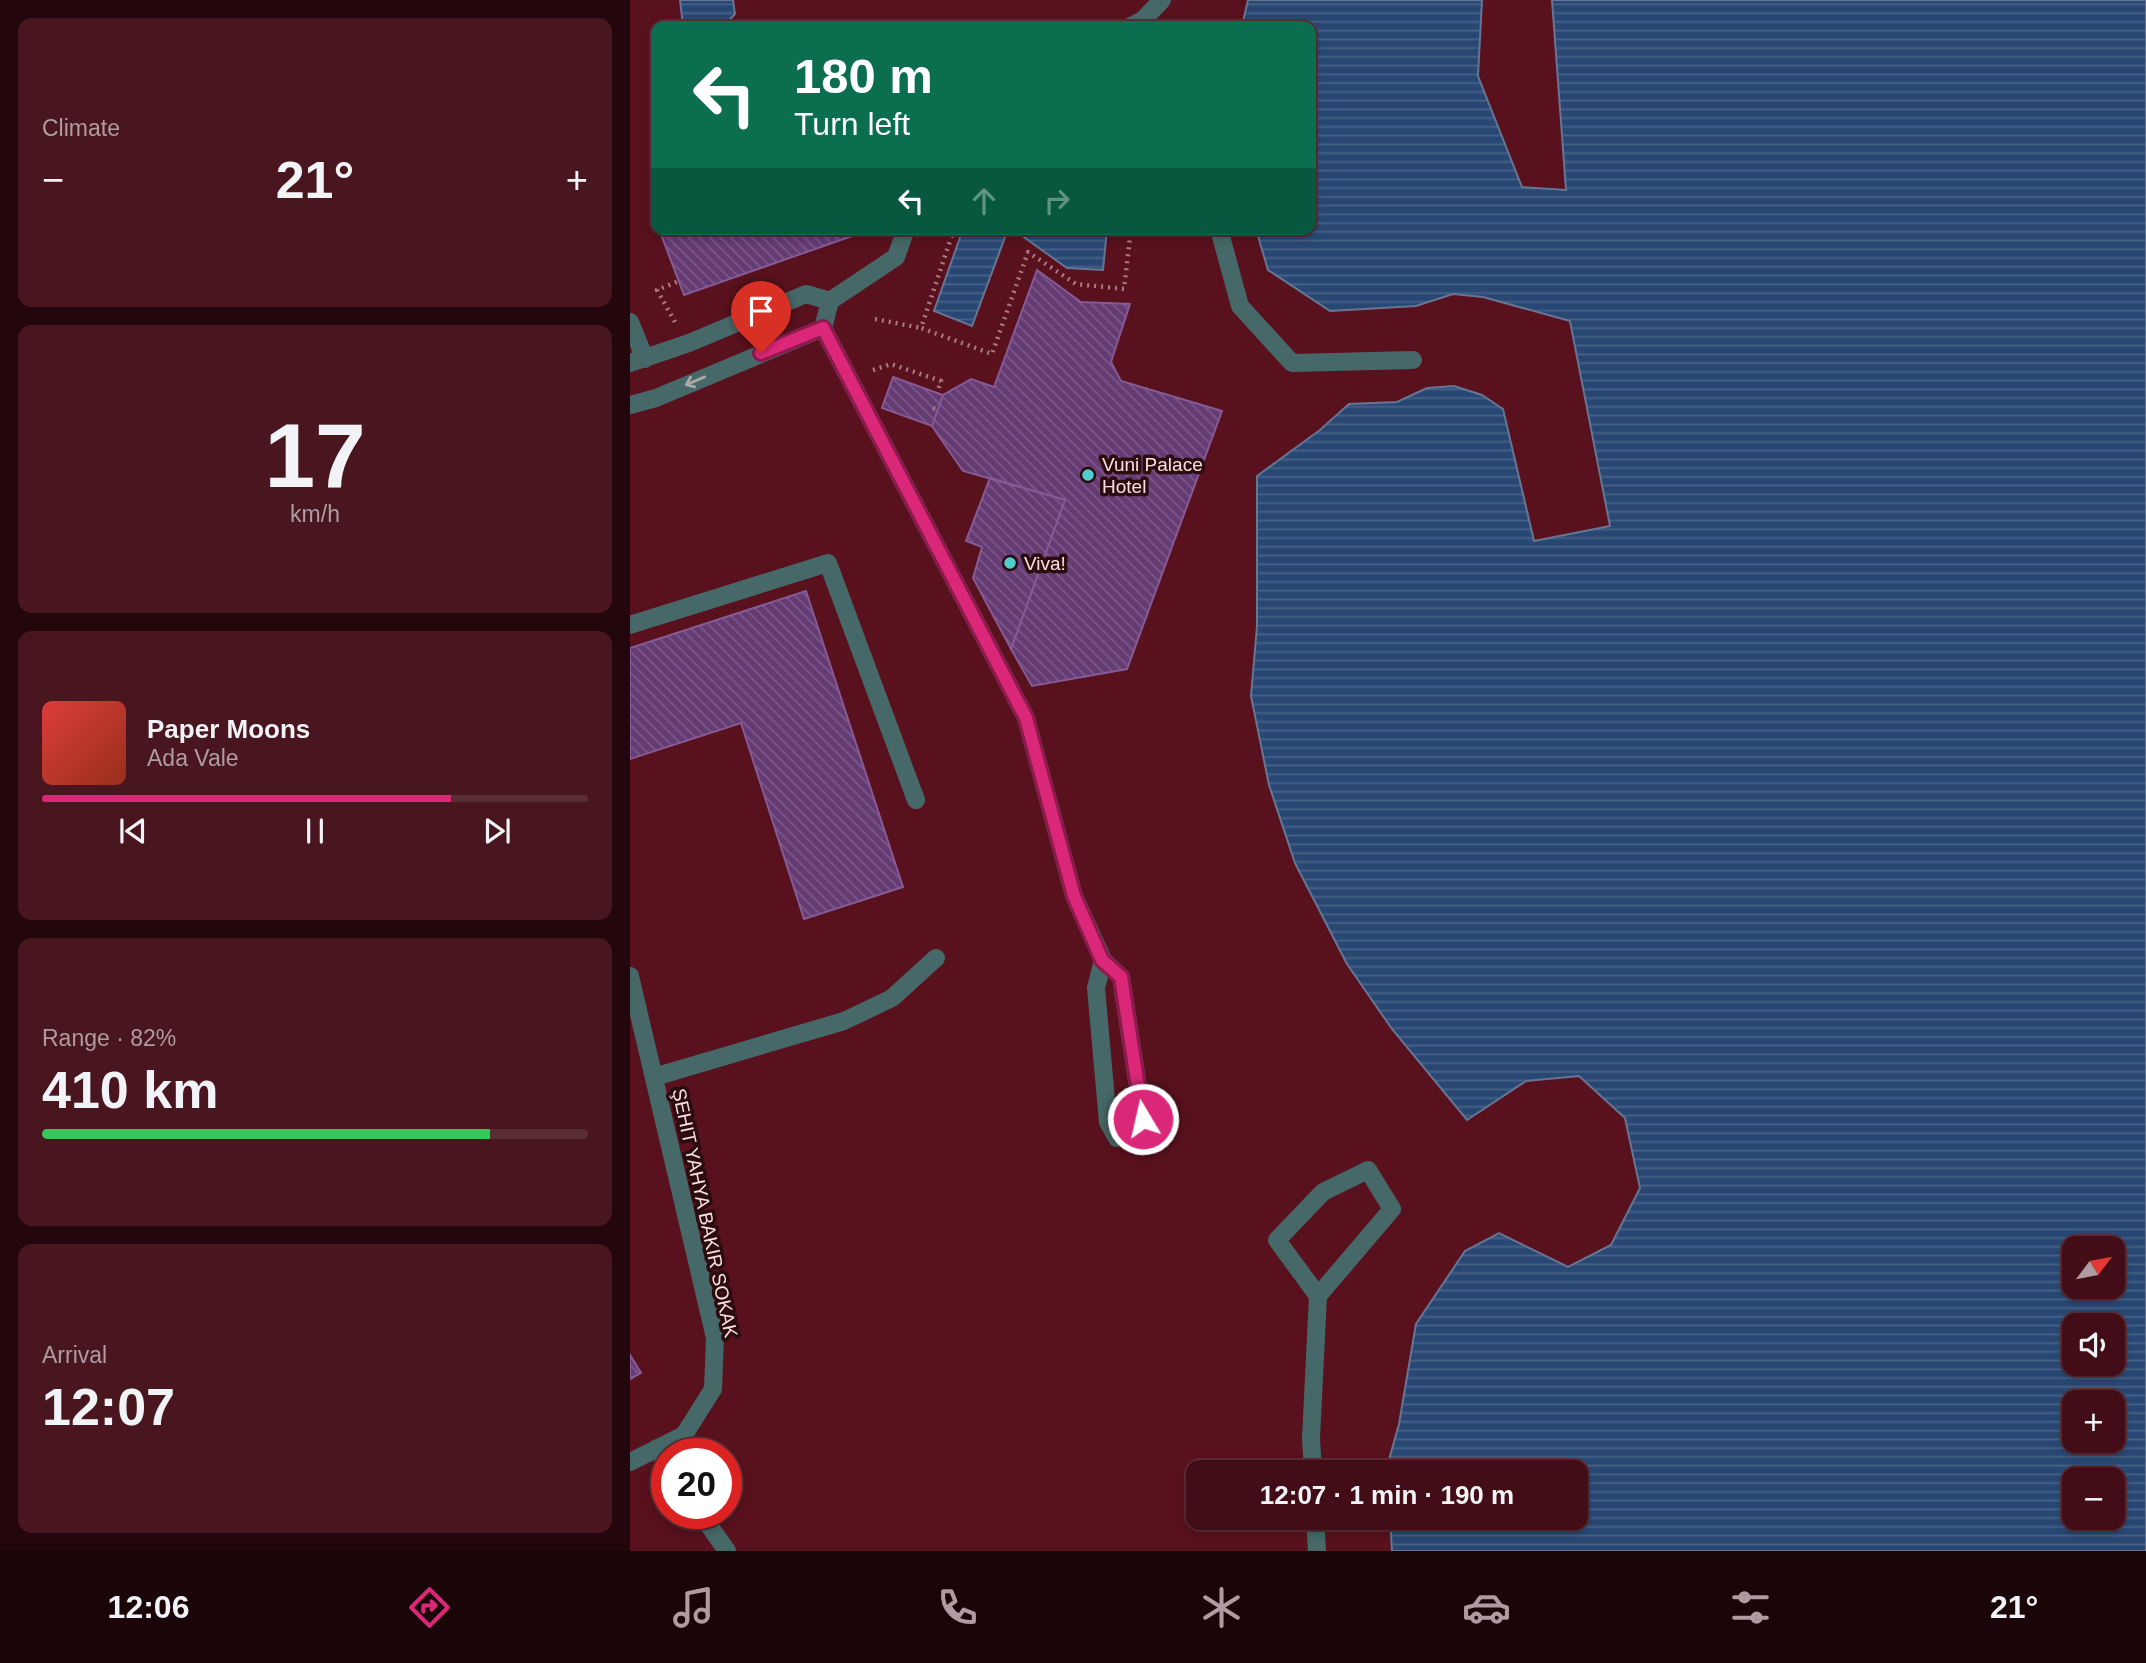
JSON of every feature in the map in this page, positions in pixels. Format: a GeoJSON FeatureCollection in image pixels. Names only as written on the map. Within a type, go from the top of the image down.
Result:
{"type":"FeatureCollection","features":[{"type":"Feature","properties":{"kind":"street"},"geometry":{"type":"LineString","coordinates":[[1143,21],[1162,0]]}},
{"type":"Feature","properties":{"kind":"street"},"geometry":{"type":"LineString","coordinates":[[904,235],[896,257],[830,301],[823,328],[1026,718],[1074,896],[1102,960],[1121,977],[1143,1119],[1135,1137],[1117,1138],[1108,1122],[1096,988],[1102,960]]}},
{"type":"Feature","properties":{"kind":"street"},"geometry":{"type":"LineString","coordinates":[[1221,235],[1240,306],[1292,363],[1413,360]]}},
{"type":"Feature","properties":{"kind":"street"},"geometry":{"type":"LineString","coordinates":[[630,322],[638,361],[689,343],[806,294],[830,301]]}},
{"type":"Feature","properties":{"kind":"street"},"geometry":{"type":"LineString","coordinates":[[630,405],[656,398],[823,328]]}},
{"type":"Feature","properties":{"kind":"street"},"geometry":{"type":"LineString","coordinates":[[630,625],[828,563],[916,800]]}},
{"type":"Feature","properties":{"kind":"street"},"geometry":{"type":"LineString","coordinates":[[654,1077],[844,1021],[892,998],[936,958]]}},
{"type":"Feature","properties":{"kind":"street"},"geometry":{"type":"LineString","coordinates":[[630,976],[715,1338],[713,1389],[680,1438]]}},
{"type":"Feature","properties":{"kind":"street"},"geometry":{"type":"LineString","coordinates":[[1312,1460],[1318,1296],[1392,1209],[1367,1170],[1323,1192],[1277,1240],[1318,1296]]}},
{"type":"Feature","properties":{"kind":"street"},"geometry":{"type":"LineString","coordinates":[[630,1462],[651,1458]]}},
{"type":"Feature","properties":{"kind":"street"},"geometry":{"type":"LineString","coordinates":[[712,1529],[727,1551]]}},
{"type":"Feature","properties":{"kind":"street"},"geometry":{"type":"LineString","coordinates":[[1316,1530],[1317,1551]]}},
{"type":"Feature","properties":{"kind":"path"},"geometry":{"type":"LineString","coordinates":[[921,328],[952,235]]}},
{"type":"Feature","properties":{"kind":"path"},"geometry":{"type":"LineString","coordinates":[[875,319],[921,328],[992,354],[1028,252],[1076,284],[1124,289],[1130,235]]}},
{"type":"Feature","properties":{"kind":"path"},"geometry":{"type":"LineString","coordinates":[[679,281],[657,289],[663,305],[689,343]]}},
{"type":"Feature","properties":{"kind":"path"},"geometry":{"type":"LineString","coordinates":[[849,378],[891,364],[941,381],[937,393]]}},
{"type":"Feature","properties":{"kind":"water"},"geometry":{"type":"Polygon","coordinates":[[[680,0],[733,0],[735,14],[729,21],[682,21],[680,0]]]}},
{"type":"Feature","properties":{"kind":"water"},"geometry":{"type":"Polygon","coordinates":[[[1248,0],[1482,0],[1478,76],[1522,187],[1566,190],[1552,0],[2146,0],[2146,1551],[1392,1551],[1391,1530],[1588,1530],[1588,1460],[1389,1460],[1399,1424],[1416,1324],[1465,1251],[1499,1233],[1568,1267],[1611,1245],[1640,1188],[1625,1118],[1579,1076],[1526,1081],[1467,1120],[1392,1029],[1347,964],[1295,863],[1269,785],[1251,696],[1257,626],[1257,476],[1320,430],[1349,404],[1397,402],[1427,388],[1454,386],[1482,395],[1503,409],[1534,541],[1610,526],[1570,321],[1483,297],[1453,294],[1416,306],[1330,311],[1268,270],[1258,235],[1316,235],[1316,21],[1243,21],[1248,0]]]}},
{"type":"Feature","properties":{"kind":"water"},"geometry":{"type":"Polygon","coordinates":[[[961,235],[1006,235],[972,326],[934,311],[961,235]]]}},
{"type":"Feature","properties":{"kind":"water"},"geometry":{"type":"Polygon","coordinates":[[[1021,235],[1106,235],[1103,270],[1067,268],[1021,235]]]}},
{"type":"Feature","properties":{"kind":"building"},"geometry":{"type":"Polygon","coordinates":[[[661,235],[855,235],[684,295],[661,235]]]}},
{"type":"Feature","properties":{"kind":"building","name":"Vuni Palace Hotel"},"geometry":{"type":"Polygon","coordinates":[[[1037,270],[1081,302],[1130,304],[1111,362],[1121,381],[1222,411],[1127,669],[1032,686],[1011,649],[1065,500],[963,471],[932,426],[943,395],[971,379],[994,387],[1037,270]]]}},
{"type":"Feature","properties":{"kind":"building"},"geometry":{"type":"Polygon","coordinates":[[[893,377],[943,395],[932,426],[882,408],[893,377]]]}},
{"type":"Feature","properties":{"kind":"building","name":"Viva!"},"geometry":{"type":"Polygon","coordinates":[[[990,478],[1065,500],[1011,649],[973,578],[982,547],[966,541],[990,478]]]}},
{"type":"Feature","properties":{"kind":"building"},"geometry":{"type":"Polygon","coordinates":[[[806,591],[903,887],[804,919],[741,723],[630,759],[630,648],[806,591]]]}},
{"type":"Feature","properties":{"kind":"building"},"geometry":{"type":"Polygon","coordinates":[[[630,1355],[641,1373],[630,1379],[630,1355]]]}},
{"type":"Feature","properties":{"kind":"place","name":"Vuni Palace Hotel"},"geometry":{"type":"Point","coordinates":[1088,475]}},
{"type":"Feature","properties":{"kind":"place","name":"Viva!"},"geometry":{"type":"Point","coordinates":[1010,563]}},
{"type":"Feature","properties":{"kind":"route"},"geometry":{"type":"LineString","coordinates":[[761,353],[823,328],[1026,718],[1074,896],[1102,960],[1121,977],[1143,1119]]}}]}
